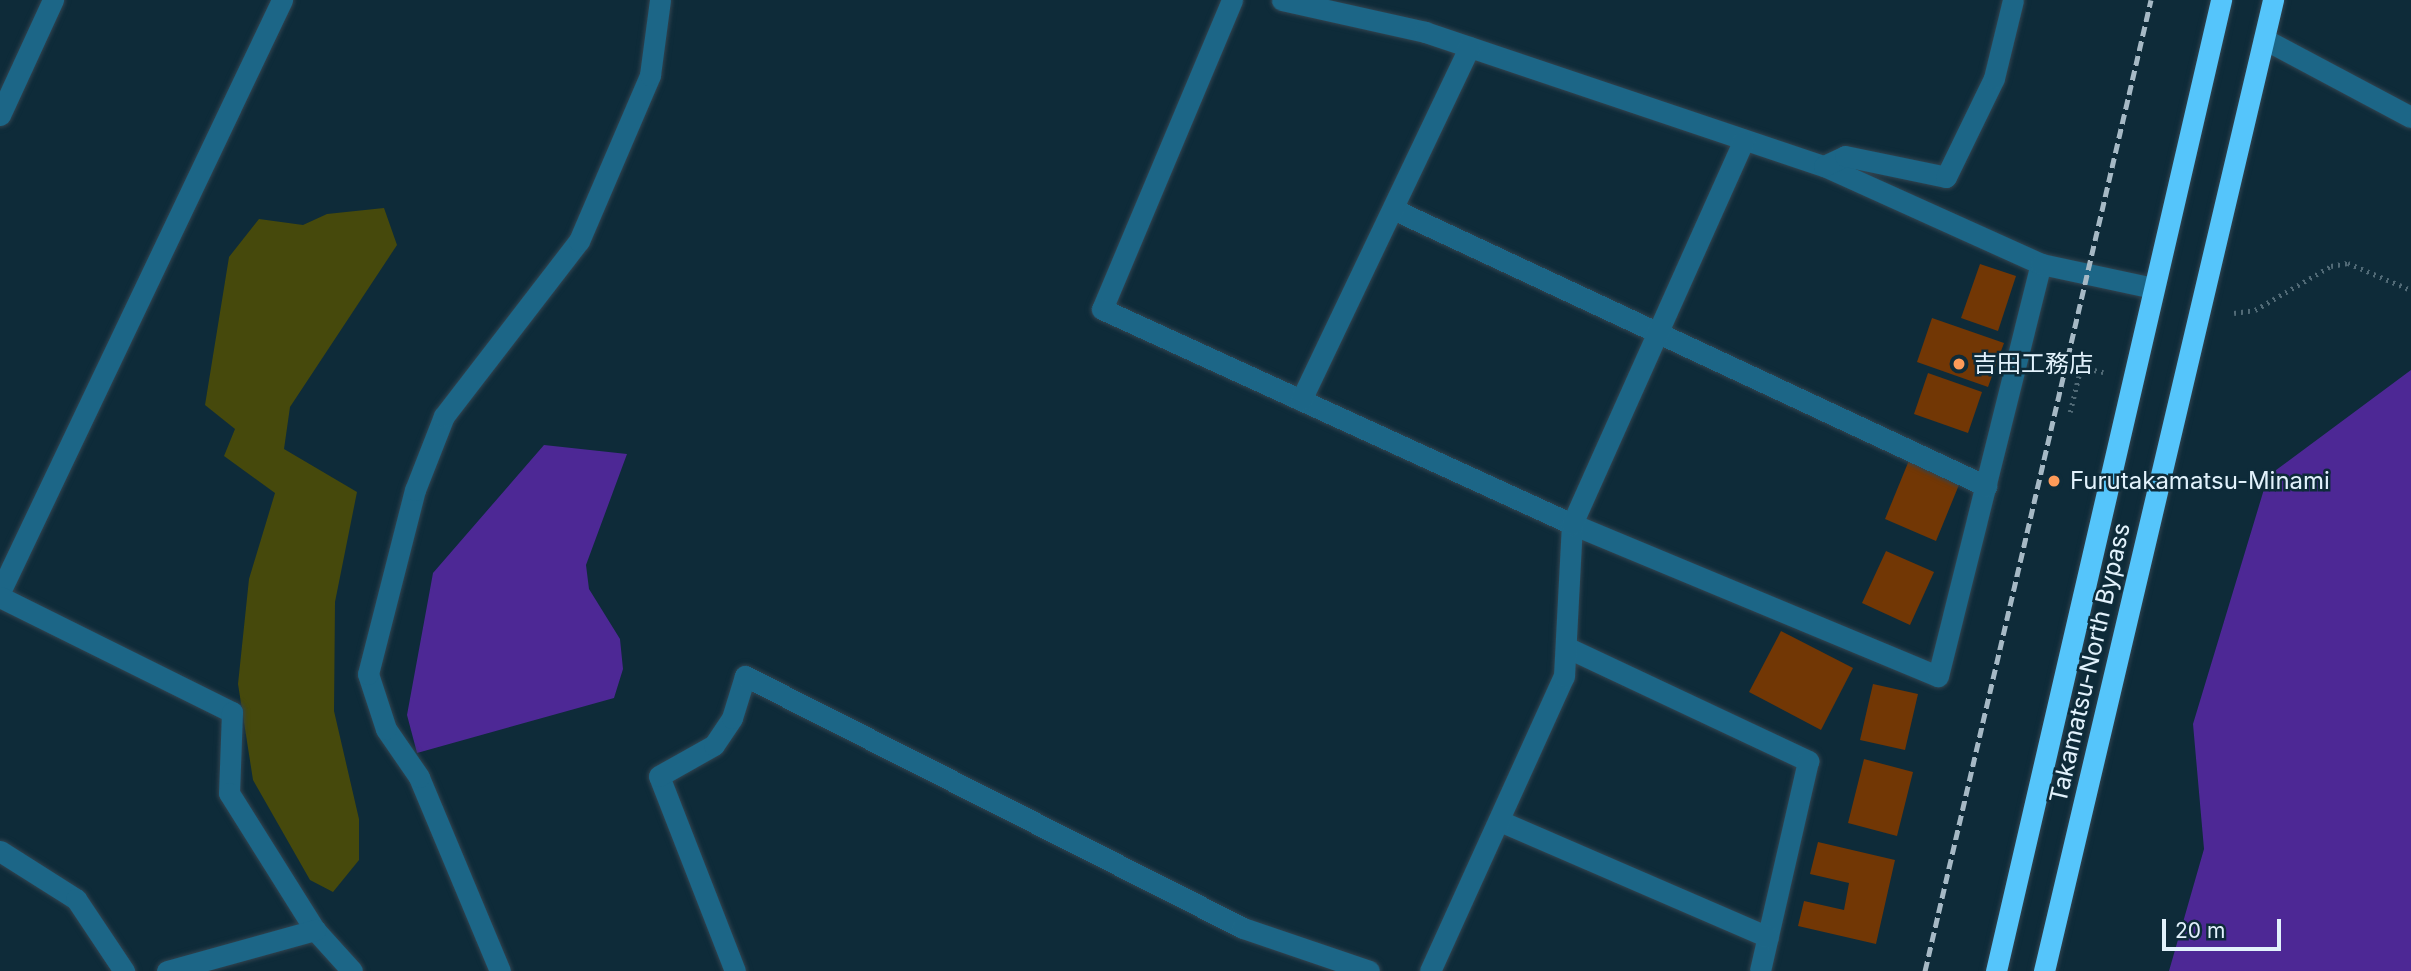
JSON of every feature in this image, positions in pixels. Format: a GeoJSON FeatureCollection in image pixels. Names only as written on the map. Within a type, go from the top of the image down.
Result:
{"type":"FeatureCollection","features":[{"type":"Feature","properties":{"kind":"highway","name":"Takamatsu-North Bypass"},"geometry":{"type":"LineString","coordinates":[[1996,971],[2221,0]]}},
{"type":"Feature","properties":{"kind":"highway","name":"Takamatsu-North Bypass"},"geometry":{"type":"LineString","coordinates":[[2043,971],[2273,0]]}},
{"type":"Feature","properties":{"kind":"street"},"geometry":{"type":"LineString","coordinates":[[0,115],[53,0]]}},
{"type":"Feature","properties":{"kind":"street"},"geometry":{"type":"LineString","coordinates":[[0,592],[282,0]]}},
{"type":"Feature","properties":{"kind":"street"},"geometry":{"type":"LineString","coordinates":[[500,971],[419,777],[386,729],[368,674],[415,490],[444,416],[579,241],[650,75],[660,0]]}},
{"type":"Feature","properties":{"kind":"street"},"geometry":{"type":"LineString","coordinates":[[1232,0],[1102,309],[1572,524],[1938,676],[2041,264]]}},
{"type":"Feature","properties":{"kind":"street"},"geometry":{"type":"LineString","coordinates":[[1282,0],[1306,2],[1469,47],[1824,166],[2041,264],[2153,288]]}},
{"type":"Feature","properties":{"kind":"street"},"geometry":{"type":"LineString","coordinates":[[1824,166],[1845,156],[1946,177],[1994,78],[2013,0]]}},
{"type":"Feature","properties":{"kind":"street"},"geometry":{"type":"LineString","coordinates":[[2264,39],[2411,117]]}},
{"type":"Feature","properties":{"kind":"street"},"geometry":{"type":"LineString","coordinates":[[1301,400],[1469,47]]}},
{"type":"Feature","properties":{"kind":"street"},"geometry":{"type":"LineString","coordinates":[[1430,971],[1564,676],[1572,524],[1743,141]]}},
{"type":"Feature","properties":{"kind":"street"},"geometry":{"type":"LineString","coordinates":[[1393,209],[1986,486]]}},
{"type":"Feature","properties":{"kind":"street"},"geometry":{"type":"LineString","coordinates":[[0,597],[232,712],[229,793],[314,930],[352,971]]}},
{"type":"Feature","properties":{"kind":"street"},"geometry":{"type":"LineString","coordinates":[[1566,647],[1808,761],[1760,971]]}},
{"type":"Feature","properties":{"kind":"street"},"geometry":{"type":"LineString","coordinates":[[735,971],[659,775],[714,745],[732,718],[745,676],[1243,928],[1369,971]]}},
{"type":"Feature","properties":{"kind":"street"},"geometry":{"type":"LineString","coordinates":[[1500,821],[1768,937]]}},
{"type":"Feature","properties":{"kind":"street"},"geometry":{"type":"LineString","coordinates":[[0,851],[76,899],[124,971]]}},
{"type":"Feature","properties":{"kind":"street"},"geometry":{"type":"LineString","coordinates":[[167,971],[314,930]]}},
{"type":"Feature","properties":{"kind":"path"},"geometry":{"type":"LineString","coordinates":[[2234,313],[2255,310],[2331,266],[2348,263],[2411,290]]}},
{"type":"Feature","properties":{"kind":"path"},"geometry":{"type":"LineString","coordinates":[[2070,412],[2081,367],[2110,374]]}},
{"type":"Feature","properties":{"kind":"shaded area"},"geometry":{"type":"Polygon","coordinates":[[[384,208],[397,245],[290,407],[284,449],[357,492],[335,602],[334,711],[359,819],[359,860],[333,892],[310,880],[253,780],[238,684],[249,579],[275,493],[224,456],[235,429],[205,405],[229,257],[259,219],[303,225],[327,214],[384,208]]]}},
{"type":"Feature","properties":{"kind":"shaded area"},"geometry":{"type":"Polygon","coordinates":[[[2411,370],[2411,971],[2169,971],[2204,849],[2193,724],[2268,476],[2411,370]]]}},
{"type":"Feature","properties":{"kind":"shaded area"},"geometry":{"type":"Polygon","coordinates":[[[544,445],[627,454],[586,565],[589,589],[620,639],[623,669],[614,698],[417,753],[407,715],[433,573],[544,445]]]}},
{"type":"Feature","properties":{"kind":"building"},"geometry":{"type":"Polygon","coordinates":[[[1980,264],[2016,276],[1998,331],[1961,318],[1980,264]]]}},
{"type":"Feature","properties":{"kind":"building"},"geometry":{"type":"Polygon","coordinates":[[[1932,318],[2004,343],[1988,387],[1917,362],[1932,318]]]}},
{"type":"Feature","properties":{"kind":"building"},"geometry":{"type":"Polygon","coordinates":[[[1928,373],[1982,392],[1968,433],[1914,414],[1928,373]]]}},
{"type":"Feature","properties":{"kind":"building"},"geometry":{"type":"Polygon","coordinates":[[[1912,453],[1963,475],[1936,541],[1885,519],[1912,453]]]}},
{"type":"Feature","properties":{"kind":"building"},"geometry":{"type":"Polygon","coordinates":[[[1886,551],[1934,572],[1910,625],[1862,603],[1886,551]]]}},
{"type":"Feature","properties":{"kind":"building"},"geometry":{"type":"Polygon","coordinates":[[[1781,631],[1853,668],[1821,730],[1749,692],[1781,631]]]}},
{"type":"Feature","properties":{"kind":"building"},"geometry":{"type":"Polygon","coordinates":[[[1873,684],[1918,694],[1905,750],[1860,740],[1873,684]]]}},
{"type":"Feature","properties":{"kind":"building"},"geometry":{"type":"Polygon","coordinates":[[[1864,759],[1913,772],[1897,836],[1848,823],[1864,759]]]}},
{"type":"Feature","properties":{"kind":"building"},"geometry":{"type":"Polygon","coordinates":[[[1818,842],[1895,860],[1876,944],[1798,926],[1804,901],[1844,910],[1849,883],[1810,874],[1818,842]]]}},
{"type":"Feature","properties":{"kind":"railway"},"geometry":{"type":"LineString","coordinates":[[1925,971],[2151,0]]}},
{"type":"Feature","properties":{"kind":"place","name":"吉田工務店"},"geometry":{"type":"Point","coordinates":[1959,364]}},
{"type":"Feature","properties":{"kind":"place","name":"Furutakamatsu-Minami"},"geometry":{"type":"Point","coordinates":[2054,481]}}]}
